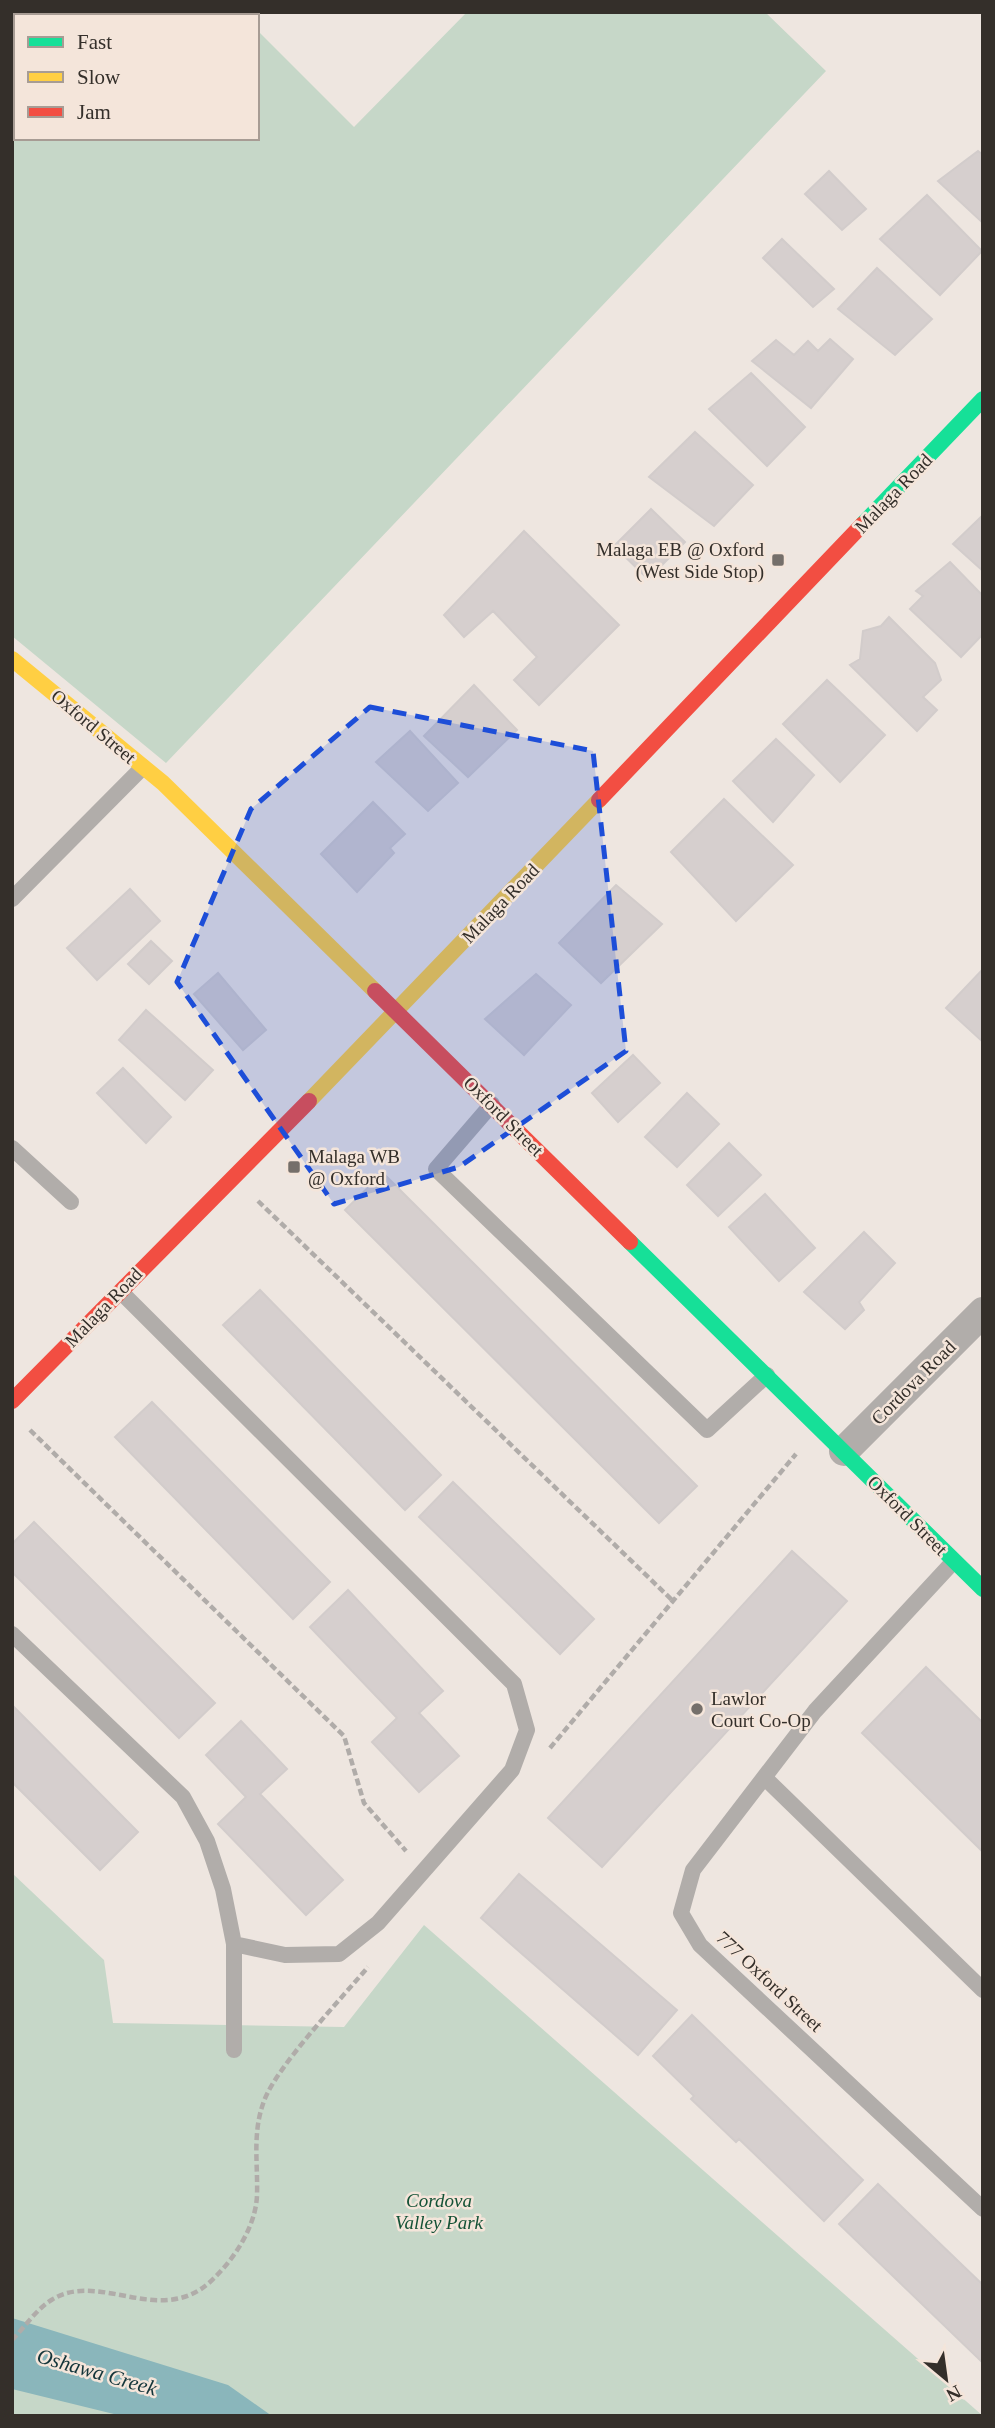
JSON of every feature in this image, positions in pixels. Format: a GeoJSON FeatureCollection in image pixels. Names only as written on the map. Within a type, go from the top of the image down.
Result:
{"type":"FeatureCollection","features":[{"type":"Feature","properties":{"kind":"street","name":"Malaga Road"},"geometry":{"type":"LineString","coordinates":[[12,1401],[397,1011],[983,399]]}},
{"type":"Feature","properties":{"kind":"street","name":"Oxford Street"},"geometry":{"type":"LineString","coordinates":[[12,659],[143,767],[397,1011],[983,1589]]}},
{"type":"Feature","properties":{"kind":"street","name":"Cordova Road"},"geometry":{"type":"LineString","coordinates":[[844,1451],[983,1312]]}},
{"type":"Feature","properties":{"kind":"lane"},"geometry":{"type":"LineString","coordinates":[[12,899],[143,767]]}},
{"type":"Feature","properties":{"kind":"lane"},"geometry":{"type":"LineString","coordinates":[[492,1104],[436,1170],[707,1430],[767,1375]]}},
{"type":"Feature","properties":{"kind":"lane"},"geometry":{"type":"LineString","coordinates":[[12,1148],[71,1202]]}},
{"type":"Feature","properties":{"kind":"lane"},"geometry":{"type":"LineString","coordinates":[[119,1290],[514,1684],[527,1730],[513,1770],[378,1923],[338,1954],[285,1955],[234,1944]]}},
{"type":"Feature","properties":{"kind":"lane","name":"777 Oxford Street"},"geometry":{"type":"LineString","coordinates":[[954,1561],[815,1711],[766,1779],[692,1870],[681,1913],[700,1945],[983,2209]]}},
{"type":"Feature","properties":{"kind":"lane"},"geometry":{"type":"LineString","coordinates":[[12,1634],[183,1797],[207,1841],[223,1889],[234,1944],[234,2050]]}},
{"type":"Feature","properties":{"kind":"lane"},"geometry":{"type":"LineString","coordinates":[[766,1779],[983,1990]]}},
{"type":"Feature","properties":{"kind":"path"},"geometry":{"type":"LineString","coordinates":[[232,1176],[673,1601]]}},
{"type":"Feature","properties":{"kind":"path"},"geometry":{"type":"LineString","coordinates":[[22,1421],[344,1736],[365,1803],[424,1872]]}},
{"type":"Feature","properties":{"kind":"path"},"geometry":{"type":"LineString","coordinates":[[548,1752],[818,1426]]}},
{"type":"Feature","properties":{"kind":"path"},"geometry":{"type":"LineString","coordinates":[[12,2340],[44,2305],[73,2291],[169,2301],[192,2296],[211,2280],[232,2256],[254,2219],[257,2196],[254,2140],[264,2099],[286,2067],[377,1956]]}},
{"type":"Feature","properties":{"kind":"highlighted area"},"geometry":{"type":"Polygon","coordinates":[[[370,707],[593,751],[626,1051],[459,1167],[334,1204],[177,982],[251,809],[370,707]]]}},
{"type":"Feature","properties":{"kind":"green space"},"geometry":{"type":"Polygon","coordinates":[[[12,12],[241,14],[14,14],[14,140],[259,140],[259,32],[354,127],[467,12],[765,12],[826,71],[166,763],[12,636],[12,12]]]}},
{"type":"Feature","properties":{"kind":"green space","name":"Cordova Valley Park"},"geometry":{"type":"Polygon","coordinates":[[[12,1873],[104,1960],[113,2023],[344,2027],[424,1925],[983,2416],[12,2416],[12,1873]]]}},
{"type":"Feature","properties":{"kind":"water","name":"Oshawa Creek"},"geometry":{"type":"Polygon","coordinates":[[[12,2318],[228,2385],[272,2416],[122,2416],[12,2389],[12,2318]]]}},
{"type":"Feature","properties":{"kind":"building"},"geometry":{"type":"Polygon","coordinates":[[[978,151],[983,155],[983,223],[938,181],[978,151]]]}},
{"type":"Feature","properties":{"kind":"building"},"geometry":{"type":"Polygon","coordinates":[[[829,171],[866,209],[842,230],[805,194],[829,171]]]}},
{"type":"Feature","properties":{"kind":"building"},"geometry":{"type":"Polygon","coordinates":[[[927,195],[982,251],[940,295],[880,239],[927,195]]]}},
{"type":"Feature","properties":{"kind":"building"},"geometry":{"type":"Polygon","coordinates":[[[782,239],[834,289],[813,307],[763,258],[782,239]]]}},
{"type":"Feature","properties":{"kind":"building"},"geometry":{"type":"Polygon","coordinates":[[[877,268],[932,319],[895,355],[838,309],[877,268]]]}},
{"type":"Feature","properties":{"kind":"building"},"geometry":{"type":"Polygon","coordinates":[[[830,339],[853,359],[811,408],[752,361],[776,340],[794,355],[808,341],[818,351],[830,339]]]}},
{"type":"Feature","properties":{"kind":"building"},"geometry":{"type":"Polygon","coordinates":[[[751,373],[805,427],[767,466],[709,409],[751,373]]]}},
{"type":"Feature","properties":{"kind":"building"},"geometry":{"type":"Polygon","coordinates":[[[695,432],[753,485],[714,526],[649,477],[695,432]]]}},
{"type":"Feature","properties":{"kind":"building"},"geometry":{"type":"Polygon","coordinates":[[[651,509],[685,542],[648,579],[614,546],[651,509]]]}},
{"type":"Feature","properties":{"kind":"building"},"geometry":{"type":"Polygon","coordinates":[[[981,517],[983,519],[983,571],[953,544],[981,517]]]}},
{"type":"Feature","properties":{"kind":"building"},"geometry":{"type":"Polygon","coordinates":[[[524,531],[619,625],[539,705],[514,680],[537,657],[493,611],[464,637],[444,615],[524,531]]]}},
{"type":"Feature","properties":{"kind":"building"},"geometry":{"type":"Polygon","coordinates":[[[950,562],[983,596],[983,634],[961,657],[910,609],[923,596],[916,591],[950,562]]]}},
{"type":"Feature","properties":{"kind":"building"},"geometry":{"type":"Polygon","coordinates":[[[889,617],[935,663],[941,680],[923,697],[937,710],[917,731],[850,665],[860,659],[863,631],[881,626],[889,617]]]}},
{"type":"Feature","properties":{"kind":"building"},"geometry":{"type":"Polygon","coordinates":[[[827,680],[885,735],[840,782],[783,724],[827,680]]]}},
{"type":"Feature","properties":{"kind":"building"},"geometry":{"type":"Polygon","coordinates":[[[474,685],[517,730],[468,777],[424,736],[474,685]]]}},
{"type":"Feature","properties":{"kind":"building"},"geometry":{"type":"Polygon","coordinates":[[[410,731],[458,783],[428,811],[376,762],[410,731]]]}},
{"type":"Feature","properties":{"kind":"building"},"geometry":{"type":"Polygon","coordinates":[[[776,739],[814,775],[773,822],[733,781],[776,739]]]}},
{"type":"Feature","properties":{"kind":"building"},"geometry":{"type":"Polygon","coordinates":[[[724,799],[793,865],[736,921],[671,852],[724,799]]]}},
{"type":"Feature","properties":{"kind":"building"},"geometry":{"type":"Polygon","coordinates":[[[373,802],[405,834],[390,848],[394,853],[357,892],[321,854],[373,802]]]}},
{"type":"Feature","properties":{"kind":"building"},"geometry":{"type":"Polygon","coordinates":[[[616,885],[662,924],[601,983],[559,943],[616,885]]]}},
{"type":"Feature","properties":{"kind":"building"},"geometry":{"type":"Polygon","coordinates":[[[130,889],[160,921],[97,980],[67,948],[130,889]]]}},
{"type":"Feature","properties":{"kind":"building"},"geometry":{"type":"Polygon","coordinates":[[[151,941],[172,961],[149,984],[128,964],[151,941]]]}},
{"type":"Feature","properties":{"kind":"building"},"geometry":{"type":"Polygon","coordinates":[[[983,969],[983,1042],[946,1008],[983,969]]]}},
{"type":"Feature","properties":{"kind":"building"},"geometry":{"type":"Polygon","coordinates":[[[218,973],[266,1030],[243,1050],[194,994],[218,973]]]}},
{"type":"Feature","properties":{"kind":"building"},"geometry":{"type":"Polygon","coordinates":[[[536,974],[571,1005],[524,1055],[485,1019],[536,974]]]}},
{"type":"Feature","properties":{"kind":"building"},"geometry":{"type":"Polygon","coordinates":[[[146,1010],[213,1070],[185,1100],[119,1040],[146,1010]]]}},
{"type":"Feature","properties":{"kind":"building"},"geometry":{"type":"Polygon","coordinates":[[[633,1055],[660,1083],[618,1122],[592,1093],[633,1055]]]}},
{"type":"Feature","properties":{"kind":"building"},"geometry":{"type":"Polygon","coordinates":[[[123,1068],[171,1117],[146,1143],[97,1093],[123,1068]]]}},
{"type":"Feature","properties":{"kind":"building"},"geometry":{"type":"Polygon","coordinates":[[[687,1093],[719,1124],[677,1167],[645,1137],[687,1093]]]}},
{"type":"Feature","properties":{"kind":"building"},"geometry":{"type":"Polygon","coordinates":[[[729,1143],[761,1175],[718,1216],[687,1185],[729,1143]]]}},
{"type":"Feature","properties":{"kind":"building"},"geometry":{"type":"Polygon","coordinates":[[[383,1173],[697,1486],[659,1523],[345,1210],[383,1173]]]}},
{"type":"Feature","properties":{"kind":"building"},"geometry":{"type":"Polygon","coordinates":[[[765,1194],[815,1248],[779,1281],[729,1227],[765,1194]]]}},
{"type":"Feature","properties":{"kind":"building"},"geometry":{"type":"Polygon","coordinates":[[[864,1232],[895,1263],[859,1302],[864,1310],[845,1329],[804,1292],[864,1232]]]}},
{"type":"Feature","properties":{"kind":"building"},"geometry":{"type":"Polygon","coordinates":[[[260,1290],[441,1475],[405,1510],[223,1325],[260,1290]]]}},
{"type":"Feature","properties":{"kind":"building"},"geometry":{"type":"Polygon","coordinates":[[[152,1402],[330,1582],[293,1619],[115,1437],[152,1402]]]}},
{"type":"Feature","properties":{"kind":"building"},"geometry":{"type":"Polygon","coordinates":[[[453,1482],[594,1619],[560,1654],[419,1517],[453,1482]]]}},
{"type":"Feature","properties":{"kind":"building"},"geometry":{"type":"Polygon","coordinates":[[[34,1522],[215,1703],[179,1738],[12,1572],[12,1544],[34,1522]]]}},
{"type":"Feature","properties":{"kind":"building","name":"Lawlor Court Co-Op"},"geometry":{"type":"Polygon","coordinates":[[[792,1551],[847,1601],[602,1867],[548,1818],[792,1551]]]}},
{"type":"Feature","properties":{"kind":"building"},"geometry":{"type":"Polygon","coordinates":[[[348,1590],[443,1691],[419,1713],[459,1756],[419,1792],[372,1742],[397,1718],[310,1627],[348,1590]]]}},
{"type":"Feature","properties":{"kind":"building"},"geometry":{"type":"Polygon","coordinates":[[[926,1667],[983,1723],[983,1852],[862,1733],[926,1667]]]}},
{"type":"Feature","properties":{"kind":"building"},"geometry":{"type":"Polygon","coordinates":[[[12,1705],[138,1832],[100,1870],[12,1782],[12,1705]]]}},
{"type":"Feature","properties":{"kind":"building"},"geometry":{"type":"Polygon","coordinates":[[[241,1721],[287,1769],[260,1794],[343,1880],[306,1915],[218,1824],[246,1797],[206,1755],[241,1721]]]}},
{"type":"Feature","properties":{"kind":"building"},"geometry":{"type":"Polygon","coordinates":[[[519,1874],[677,2010],[638,2055],[481,1918],[519,1874]]]}},
{"type":"Feature","properties":{"kind":"building"},"geometry":{"type":"Polygon","coordinates":[[[692,2015],[863,2180],[824,2221],[739,2139],[736,2142],[691,2099],[694,2096],[653,2056],[692,2015]]]}},
{"type":"Feature","properties":{"kind":"building"},"geometry":{"type":"Polygon","coordinates":[[[878,2184],[983,2285],[983,2363],[839,2224],[878,2184]]]}},
{"type":"Feature","properties":{"kind":"traffic: fast"},"geometry":{"type":"LineString","coordinates":[[863,524],[983,399]]}},
{"type":"Feature","properties":{"kind":"traffic: fast"},"geometry":{"type":"LineString","coordinates":[[630,1242],[983,1589]]}},
{"type":"Feature","properties":{"kind":"traffic: slow"},"geometry":{"type":"LineString","coordinates":[[12,659],[163,783],[375,991]]}},
{"type":"Feature","properties":{"kind":"traffic: slow"},"geometry":{"type":"LineString","coordinates":[[309,1101],[599,800]]}},
{"type":"Feature","properties":{"kind":"traffic: jam"},"geometry":{"type":"LineString","coordinates":[[599,800],[863,524]]}},
{"type":"Feature","properties":{"kind":"traffic: jam"},"geometry":{"type":"LineString","coordinates":[[375,991],[630,1242]]}},
{"type":"Feature","properties":{"kind":"traffic: jam"},"geometry":{"type":"LineString","coordinates":[[12,1401],[309,1101]]}},
{"type":"Feature","properties":{"kind":"place","name":"Malaga EB @ Oxford (West Side Stop)"},"geometry":{"type":"Point","coordinates":[778,560]}},
{"type":"Feature","properties":{"kind":"place","name":"Malaga WB @ Oxford"},"geometry":{"type":"Point","coordinates":[294,1167]}},
{"type":"Feature","properties":{"kind":"place","name":"Lawlor Court Co-Op"},"geometry":{"type":"Point","coordinates":[697,1709]}}]}
